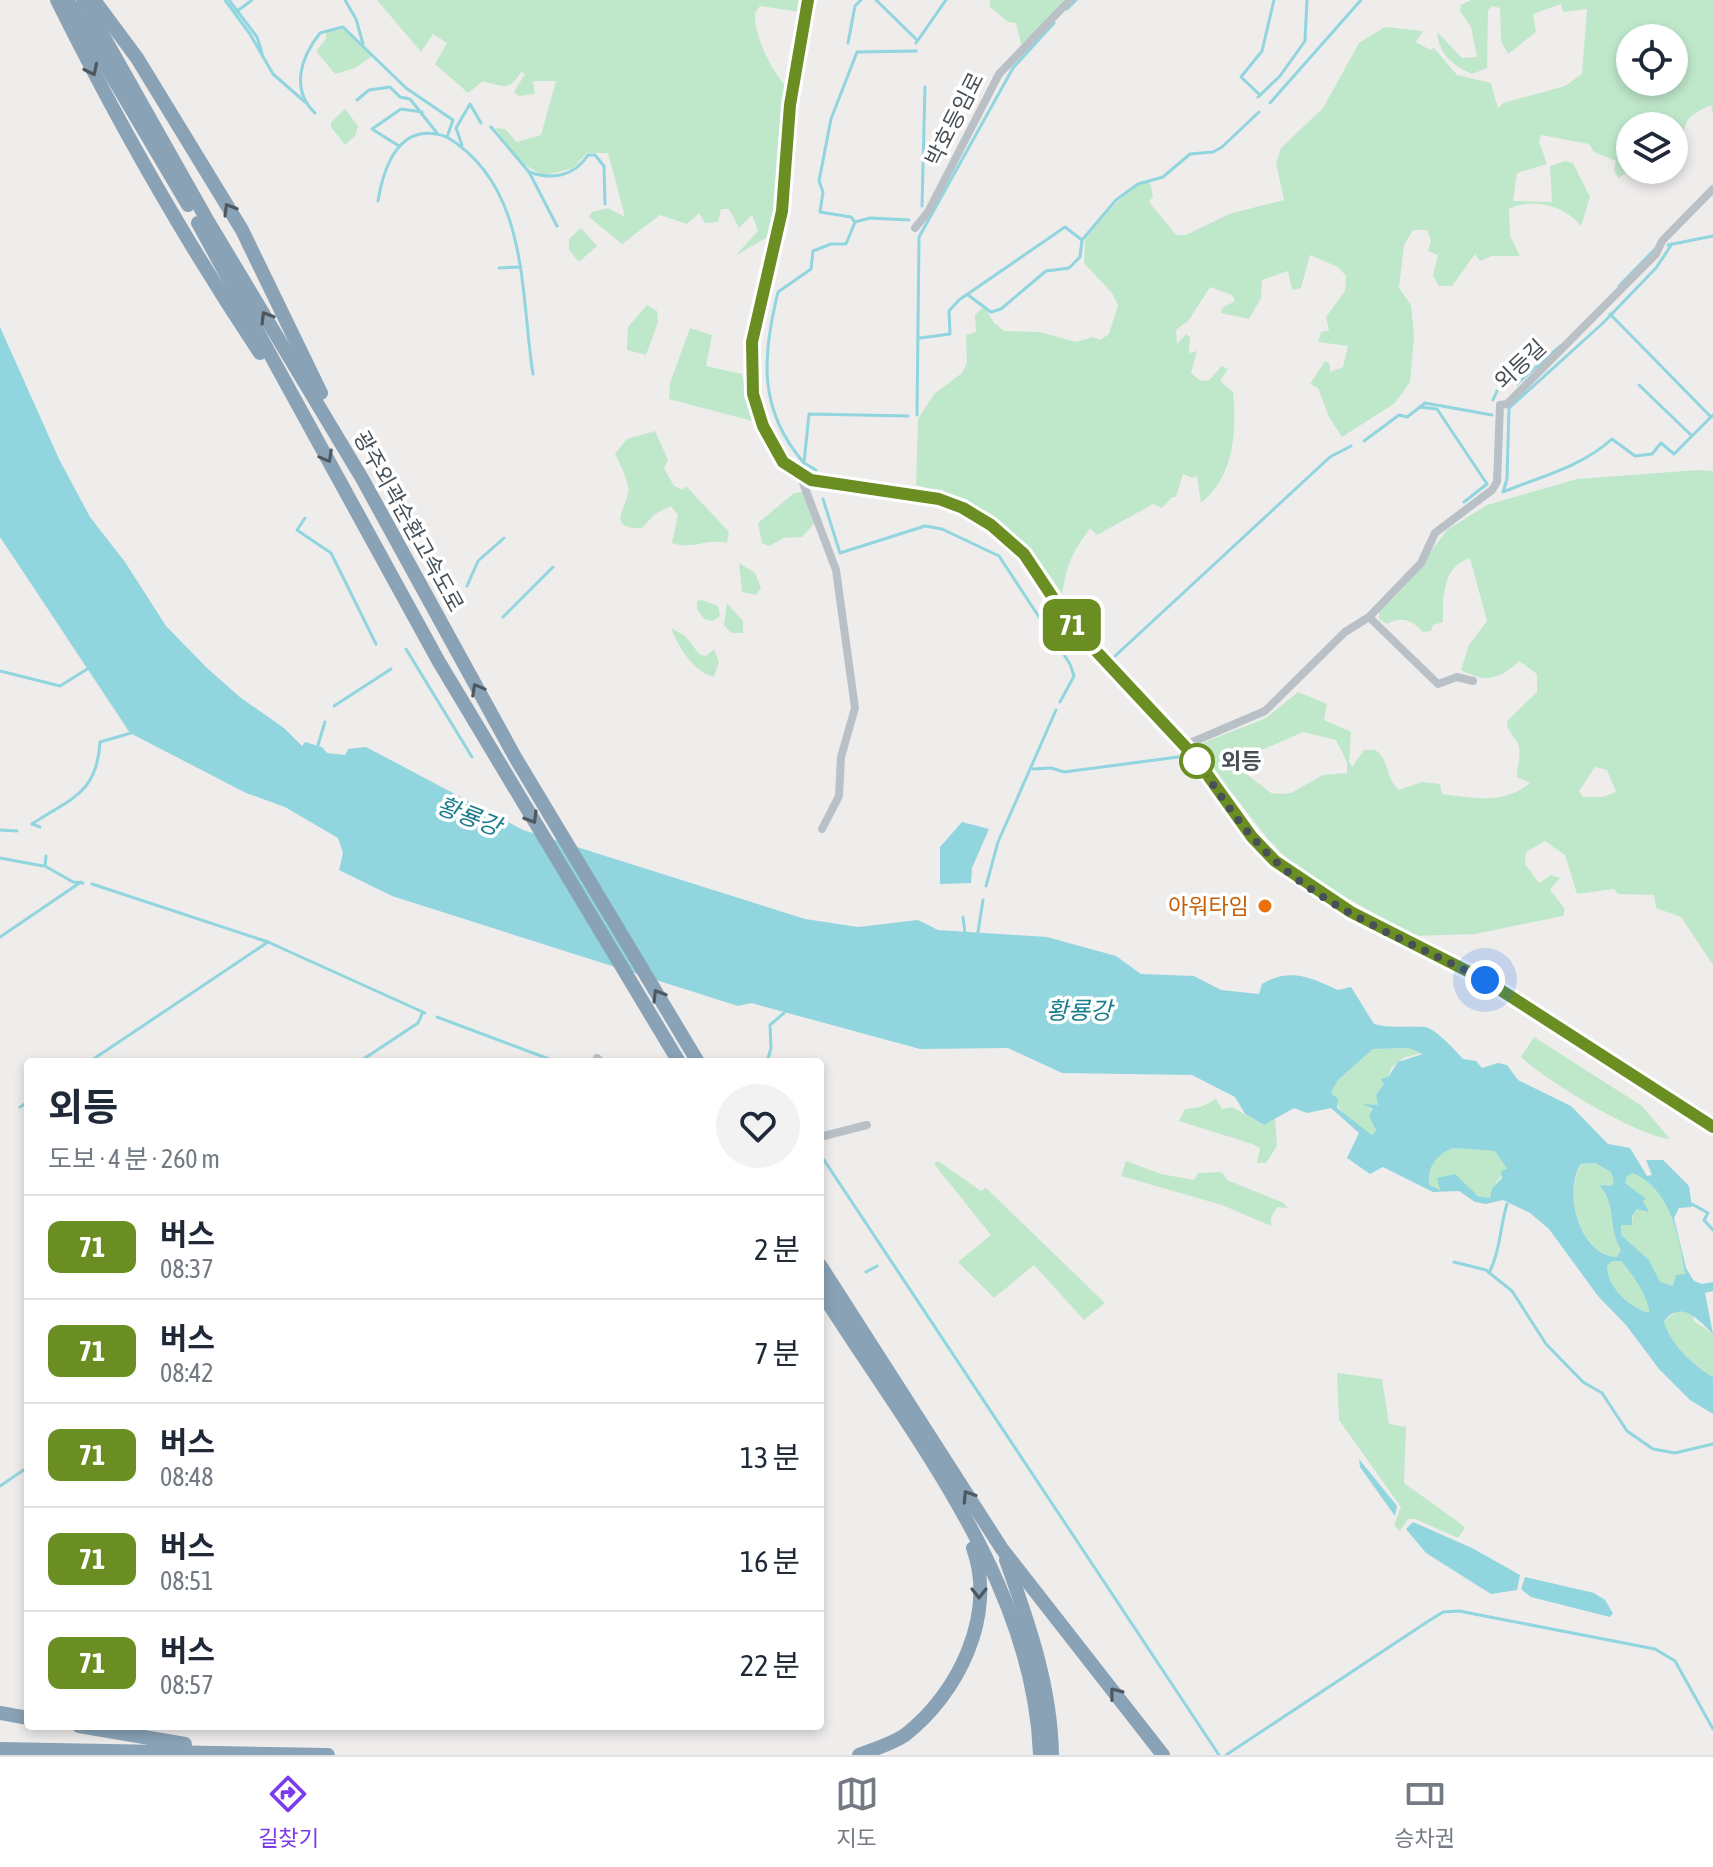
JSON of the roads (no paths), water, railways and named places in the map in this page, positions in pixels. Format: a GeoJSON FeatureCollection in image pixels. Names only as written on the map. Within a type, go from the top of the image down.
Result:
{"type":"FeatureCollection","features":[{"type":"Feature","properties":{"kind":"highway"},"geometry":{"type":"LineString","coordinates":[[57,0],[120,126],[196,257],[311,427]]}},
{"type":"Feature","properties":{"kind":"highway","name":"광주외곽순환고속도로"},"geometry":{"type":"LineString","coordinates":[[67,0],[201,227],[491,752],[677,1058]]}},
{"type":"Feature","properties":{"kind":"highway","name":"광주외곽순환고속도로"},"geometry":{"type":"LineString","coordinates":[[83,0],[206,218],[363,480],[515,757],[696,1058]]}},
{"type":"Feature","properties":{"kind":"highway"},"geometry":{"type":"LineString","coordinates":[[94,0],[137,58],[242,230],[363,480]]}},
{"type":"Feature","properties":{"kind":"highway"},"geometry":{"type":"LineString","coordinates":[[824,1273],[897,1410],[928,1446],[963,1518],[989,1562],[1009,1610],[1030,1680],[1040,1755]]}},
{"type":"Feature","properties":{"kind":"highway"},"geometry":{"type":"LineString","coordinates":[[824,1295],[850,1327],[928,1446],[1002,1549],[1163,1755]]}},
{"type":"Feature","properties":{"kind":"highway"},"geometry":{"type":"LineString","coordinates":[[859,1755],[901,1737],[928,1715],[945,1695],[964,1661],[979,1607],[979,1564],[963,1518]]}},
{"type":"Feature","properties":{"kind":"highway"},"geometry":{"type":"LineString","coordinates":[[1002,1549],[1033,1637],[1051,1716],[1052,1755]]}},
{"type":"Feature","properties":{"kind":"highway"},"geometry":{"type":"LineString","coordinates":[[0,1713],[24,1717]]}},
{"type":"Feature","properties":{"kind":"highway"},"geometry":{"type":"LineString","coordinates":[[103,1730],[237,1752]]}},
{"type":"Feature","properties":{"kind":"highway"},"geometry":{"type":"LineString","coordinates":[[0,1749],[328,1755]]}},
{"type":"Feature","properties":{"kind":"street"},"geometry":{"type":"LineString","coordinates":[[808,0],[790,105],[785,194],[756,315],[751,370],[753,394],[768,437],[783,462],[800,475],[832,484],[939,499],[963,508],[991,525],[1024,554],[1069,622],[1194,756],[1252,837],[1293,875],[1362,918],[1485,980],[1713,1127]]}},
{"type":"Feature","properties":{"kind":"street","name":"박호등임로"},"geometry":{"type":"LineString","coordinates":[[915,228],[928,212],[999,74],[1070,0]]}},
{"type":"Feature","properties":{"kind":"street","name":"외등길"},"geometry":{"type":"LineString","coordinates":[[1183,746],[1265,711],[1345,632],[1369,617],[1421,563],[1435,533],[1492,490],[1497,482],[1500,405],[1507,404],[1594,320],[1656,254],[1662,241],[1713,189]]}},
{"type":"Feature","properties":{"kind":"street"},"geometry":{"type":"LineString","coordinates":[[800,475],[836,570],[855,708],[841,757],[839,796],[822,829]]}},
{"type":"Feature","properties":{"kind":"street"},"geometry":{"type":"LineString","coordinates":[[1369,617],[1438,684],[1457,677],[1473,681]]}},
{"type":"Feature","properties":{"kind":"street"},"geometry":{"type":"LineString","coordinates":[[824,1136],[867,1125]]}},
{"type":"Feature","properties":{"kind":"water","name":"황룡강"},"geometry":{"type":"Polygon","coordinates":[[[0,327],[59,459],[90,517],[125,562],[166,626],[241,698],[284,728],[302,746],[305,742],[322,747],[327,753],[345,755],[348,749],[366,747],[523,830],[805,919],[858,927],[918,920],[938,930],[1047,937],[1116,956],[1141,974],[1194,976],[1221,990],[1259,994],[1262,984],[1272,979],[1301,976],[1338,990],[1351,987],[1374,1024],[1429,1028],[1463,1059],[1476,1061],[1482,1068],[1498,1063],[1507,1065],[1518,1080],[1571,1106],[1608,1144],[1630,1148],[1647,1176],[1652,1175],[1646,1160],[1663,1160],[1689,1186],[1692,1207],[1679,1208],[1674,1218],[1686,1268],[1694,1281],[1702,1284],[1713,1282],[1713,1291],[1705,1293],[1713,1334],[1696,1318],[1683,1312],[1670,1315],[1664,1321],[1671,1338],[1684,1354],[1713,1377],[1713,1414],[1690,1400],[1659,1369],[1626,1325],[1598,1296],[1549,1229],[1530,1213],[1503,1200],[1486,1204],[1475,1202],[1459,1191],[1433,1192],[1383,1167],[1370,1174],[1347,1158],[1359,1133],[1331,1108],[1307,1113],[1294,1108],[1264,1125],[1245,1114],[1235,1097],[1192,1075],[1062,1073],[1008,1048],[920,1049],[751,1003],[738,1006],[392,896],[339,870],[343,853],[338,838],[285,807],[246,793],[130,733],[0,537],[0,327]],[[1409,1048],[1373,1049],[1338,1080],[1331,1093],[1338,1099],[1337,1108],[1372,1135],[1376,1130],[1369,1116],[1373,1109],[1363,1104],[1378,1105],[1376,1095],[1384,1084],[1381,1079],[1388,1077],[1398,1062],[1423,1054],[1409,1048]],[[1453,1148],[1431,1167],[1429,1185],[1440,1190],[1437,1178],[1455,1174],[1478,1196],[1490,1198],[1492,1188],[1502,1178],[1501,1171],[1507,1169],[1495,1151],[1453,1148]],[[1595,1163],[1581,1164],[1574,1190],[1578,1220],[1593,1246],[1604,1254],[1617,1257],[1621,1250],[1614,1233],[1611,1208],[1599,1185],[1611,1186],[1614,1182],[1611,1172],[1595,1163]],[[1633,1173],[1627,1176],[1625,1183],[1646,1199],[1643,1201],[1649,1212],[1637,1209],[1632,1216],[1632,1225],[1621,1225],[1621,1235],[1649,1260],[1660,1282],[1673,1286],[1676,1275],[1685,1274],[1676,1230],[1665,1202],[1646,1181],[1633,1173]],[[1621,1261],[1607,1265],[1620,1295],[1649,1313],[1643,1293],[1621,1261]]]}},
{"type":"Feature","properties":{"kind":"water"},"geometry":{"type":"Polygon","coordinates":[[[962,822],[989,829],[972,868],[971,883],[940,884],[940,847],[962,822]]]}},
{"type":"Feature","properties":{"kind":"water"},"geometry":{"type":"Polygon","coordinates":[[[1359,1459],[1397,1506],[1395,1516],[1360,1467],[1359,1459]]]}},
{"type":"Feature","properties":{"kind":"water"},"geometry":{"type":"Polygon","coordinates":[[[1413,1522],[1472,1548],[1520,1575],[1517,1590],[1491,1594],[1426,1553],[1406,1529],[1413,1522]]]}},
{"type":"Feature","properties":{"kind":"water"},"geometry":{"type":"Polygon","coordinates":[[[1525,1577],[1594,1593],[1605,1600],[1613,1613],[1610,1617],[1531,1597],[1521,1589],[1525,1577]]]}},
{"type":"Feature","properties":{"kind":"waterway"},"geometry":{"type":"LineString","coordinates":[[225,0],[250,34],[273,74],[305,102]]}},
{"type":"Feature","properties":{"kind":"waterway"},"geometry":{"type":"LineString","coordinates":[[229,0],[257,37],[262,53]]}},
{"type":"Feature","properties":{"kind":"waterway"},"geometry":{"type":"LineString","coordinates":[[236,12],[252,0]]}},
{"type":"Feature","properties":{"kind":"waterway"},"geometry":{"type":"LineString","coordinates":[[345,0],[356,19],[363,44]]}},
{"type":"Feature","properties":{"kind":"waterway"},"geometry":{"type":"LineString","coordinates":[[848,43],[855,6],[861,0]]}},
{"type":"Feature","properties":{"kind":"waterway"},"geometry":{"type":"LineString","coordinates":[[876,0],[917,40]]}},
{"type":"Feature","properties":{"kind":"waterway"},"geometry":{"type":"LineString","coordinates":[[916,43],[946,0]]}},
{"type":"Feature","properties":{"kind":"waterway"},"geometry":{"type":"LineString","coordinates":[[1067,9],[1076,0]]}},
{"type":"Feature","properties":{"kind":"waterway"},"geometry":{"type":"LineString","coordinates":[[1260,95],[1241,77],[1262,51],[1274,0]]}},
{"type":"Feature","properties":{"kind":"waterway"},"geometry":{"type":"LineString","coordinates":[[1258,97],[1280,76],[1305,41],[1307,0]]}},
{"type":"Feature","properties":{"kind":"waterway"},"geometry":{"type":"LineString","coordinates":[[1270,103],[1361,0]]}},
{"type":"Feature","properties":{"kind":"waterway"},"geometry":{"type":"LineString","coordinates":[[917,415],[919,237],[1013,68],[1054,23]]}},
{"type":"Feature","properties":{"kind":"waterway"},"geometry":{"type":"LineString","coordinates":[[315,113],[303,94],[303,63],[320,33],[343,27],[406,88],[453,120],[447,137],[474,158],[493,183],[507,212],[522,276],[533,374]]}},
{"type":"Feature","properties":{"kind":"waterway"},"geometry":{"type":"LineString","coordinates":[[855,222],[851,217],[820,212],[823,192],[819,181],[831,119],[857,52],[916,51]]}},
{"type":"Feature","properties":{"kind":"waterway"},"geometry":{"type":"LineString","coordinates":[[357,100],[369,90],[390,87],[400,97],[410,99],[437,133]]}},
{"type":"Feature","properties":{"kind":"waterway"},"geometry":{"type":"LineString","coordinates":[[922,206],[925,87]]}},
{"type":"Feature","properties":{"kind":"waterway"},"geometry":{"type":"LineString","coordinates":[[462,145],[456,128],[470,104],[481,123]]}},
{"type":"Feature","properties":{"kind":"waterway"},"geometry":{"type":"LineString","coordinates":[[399,146],[372,129],[401,109],[422,112]]}},
{"type":"Feature","properties":{"kind":"waterway"},"geometry":{"type":"LineString","coordinates":[[920,338],[950,334],[949,311],[959,300],[1065,227],[1082,240],[1116,200],[1138,184],[1163,177],[1190,154],[1213,152],[1222,147],[1259,112]]}},
{"type":"Feature","properties":{"kind":"waterway"},"geometry":{"type":"LineString","coordinates":[[491,127],[529,172],[557,226]]}},
{"type":"Feature","properties":{"kind":"waterway"},"geometry":{"type":"LineString","coordinates":[[378,201],[390,160],[406,140],[431,133],[447,137]]}},
{"type":"Feature","properties":{"kind":"waterway"},"geometry":{"type":"LineString","coordinates":[[529,172],[546,176],[562,175],[576,168],[588,155],[595,155],[604,166],[605,204]]}},
{"type":"Feature","properties":{"kind":"waterway"},"geometry":{"type":"LineString","coordinates":[[804,463],[789,443],[771,403],[767,361],[778,292],[811,269],[813,251],[831,244],[846,244],[855,222],[870,218],[909,220]]}},
{"type":"Feature","properties":{"kind":"waterway"},"geometry":{"type":"LineString","coordinates":[[1668,245],[1713,236]]}},
{"type":"Feature","properties":{"kind":"waterway"},"geometry":{"type":"LineString","coordinates":[[968,295],[991,312],[1001,309],[1046,271],[1069,268],[1080,257],[1082,240]]}},
{"type":"Feature","properties":{"kind":"waterway"},"geometry":{"type":"LineString","coordinates":[[1672,244],[1656,268],[1603,323],[1509,408],[1507,479],[1503,492],[1574,464],[1612,439],[1635,456],[1652,454],[1661,443],[1674,454],[1713,415]]}},
{"type":"Feature","properties":{"kind":"waterway"},"geometry":{"type":"LineString","coordinates":[[1619,286],[1655,249]]}},
{"type":"Feature","properties":{"kind":"waterway"},"geometry":{"type":"LineString","coordinates":[[499,268],[521,267]]}},
{"type":"Feature","properties":{"kind":"waterway"},"geometry":{"type":"LineString","coordinates":[[1610,314],[1711,417]]}},
{"type":"Feature","properties":{"kind":"waterway"},"geometry":{"type":"LineString","coordinates":[[1506,379],[1513,377],[1517,384],[1560,346]]}},
{"type":"Feature","properties":{"kind":"waterway"},"geometry":{"type":"LineString","coordinates":[[1639,385],[1691,435]]}},
{"type":"Feature","properties":{"kind":"waterway"},"geometry":{"type":"LineString","coordinates":[[1493,400],[1497,391]]}},
{"type":"Feature","properties":{"kind":"waterway"},"geometry":{"type":"LineString","coordinates":[[1420,407],[1425,403],[1492,415]]}},
{"type":"Feature","properties":{"kind":"waterway"},"geometry":{"type":"LineString","coordinates":[[1364,441],[1399,415],[1407,417],[1420,407],[1437,409],[1487,484],[1464,502]]}},
{"type":"Feature","properties":{"kind":"waterway"},"geometry":{"type":"LineString","coordinates":[[816,470],[804,463],[809,414],[908,416]]}},
{"type":"Feature","properties":{"kind":"waterway"},"geometry":{"type":"LineString","coordinates":[[1114,657],[1330,457],[1351,446]]}},
{"type":"Feature","properties":{"kind":"waterway"},"geometry":{"type":"LineString","coordinates":[[823,499],[840,553],[925,526],[942,529],[999,556],[1070,664],[1074,676],[1060,702]]}},
{"type":"Feature","properties":{"kind":"waterway"},"geometry":{"type":"LineString","coordinates":[[305,518],[297,530],[331,553],[376,644]]}},
{"type":"Feature","properties":{"kind":"waterway"},"geometry":{"type":"LineString","coordinates":[[467,586],[478,561],[504,538]]}},
{"type":"Feature","properties":{"kind":"waterway"},"geometry":{"type":"LineString","coordinates":[[503,617],[553,567]]}},
{"type":"Feature","properties":{"kind":"waterway"},"geometry":{"type":"LineString","coordinates":[[406,649],[472,757]]}},
{"type":"Feature","properties":{"kind":"waterway"},"geometry":{"type":"LineString","coordinates":[[0,671],[60,686],[89,668]]}},
{"type":"Feature","properties":{"kind":"waterway"},"geometry":{"type":"LineString","coordinates":[[334,706],[391,669]]}},
{"type":"Feature","properties":{"kind":"waterway"},"geometry":{"type":"LineString","coordinates":[[986,886],[998,842],[1056,710]]}},
{"type":"Feature","properties":{"kind":"waterway"},"geometry":{"type":"LineString","coordinates":[[318,745],[325,722]]}},
{"type":"Feature","properties":{"kind":"waterway"},"geometry":{"type":"LineString","coordinates":[[32,824],[80,793],[94,773],[100,742],[131,733]]}},
{"type":"Feature","properties":{"kind":"waterway"},"geometry":{"type":"LineString","coordinates":[[1033,769],[1051,768],[1064,772],[1178,757]]}},
{"type":"Feature","properties":{"kind":"waterway"},"geometry":{"type":"LineString","coordinates":[[32,824],[40,827]]}},
{"type":"Feature","properties":{"kind":"waterway"},"geometry":{"type":"LineString","coordinates":[[0,830],[17,831]]}},
{"type":"Feature","properties":{"kind":"waterway"},"geometry":{"type":"LineString","coordinates":[[46,856],[45,866],[73,882],[83,883]]}},
{"type":"Feature","properties":{"kind":"waterway"},"geometry":{"type":"LineString","coordinates":[[0,858],[43,866]]}},
{"type":"Feature","properties":{"kind":"waterway"},"geometry":{"type":"LineString","coordinates":[[0,937],[81,882]]}},
{"type":"Feature","properties":{"kind":"waterway"},"geometry":{"type":"LineString","coordinates":[[92,884],[268,942],[425,1013]]}},
{"type":"Feature","properties":{"kind":"waterway"},"geometry":{"type":"LineString","coordinates":[[978,932],[983,900]]}},
{"type":"Feature","properties":{"kind":"waterway"},"geometry":{"type":"LineString","coordinates":[[963,917],[965,933]]}},
{"type":"Feature","properties":{"kind":"waterway"},"geometry":{"type":"LineString","coordinates":[[95,1058],[268,942]]}},
{"type":"Feature","properties":{"kind":"waterway"},"geometry":{"type":"LineString","coordinates":[[365,1058],[418,1023],[423,1012]]}},
{"type":"Feature","properties":{"kind":"waterway"},"geometry":{"type":"LineString","coordinates":[[768,1058],[770,1025],[784,1013]]}},
{"type":"Feature","properties":{"kind":"waterway"},"geometry":{"type":"LineString","coordinates":[[437,1017],[546,1058]]}},
{"type":"Feature","properties":{"kind":"waterway"},"geometry":{"type":"LineString","coordinates":[[20,1107],[24,1104]]}},
{"type":"Feature","properties":{"kind":"waterway"},"geometry":{"type":"LineString","coordinates":[[824,1160],[1219,1755]]}},
{"type":"Feature","properties":{"kind":"waterway"},"geometry":{"type":"LineString","coordinates":[[1489,1273],[1507,1204]]}},
{"type":"Feature","properties":{"kind":"waterway"},"geometry":{"type":"LineString","coordinates":[[1692,1204],[1708,1213],[1704,1220],[1713,1230]]}},
{"type":"Feature","properties":{"kind":"waterway"},"geometry":{"type":"LineString","coordinates":[[1454,1262],[1486,1270],[1512,1291],[1546,1344],[1583,1382],[1602,1393],[1627,1431],[1653,1449],[1675,1453],[1713,1444]]}},
{"type":"Feature","properties":{"kind":"waterway"},"geometry":{"type":"LineString","coordinates":[[866,1272],[877,1266]]}},
{"type":"Feature","properties":{"kind":"waterway"},"geometry":{"type":"LineString","coordinates":[[0,1486],[24,1470]]}},
{"type":"Feature","properties":{"kind":"waterway"},"geometry":{"type":"LineString","coordinates":[[1226,1755],[1443,1612],[1459,1611],[1655,1649],[1675,1661],[1713,1729]]}},
{"type":"Feature","properties":{"kind":"place","name":"외등"},"geometry":{"type":"Point","coordinates":[1197,761]}},
{"type":"Feature","properties":{"kind":"place","name":"아워타임"},"geometry":{"type":"Point","coordinates":[1265,906]}}]}
